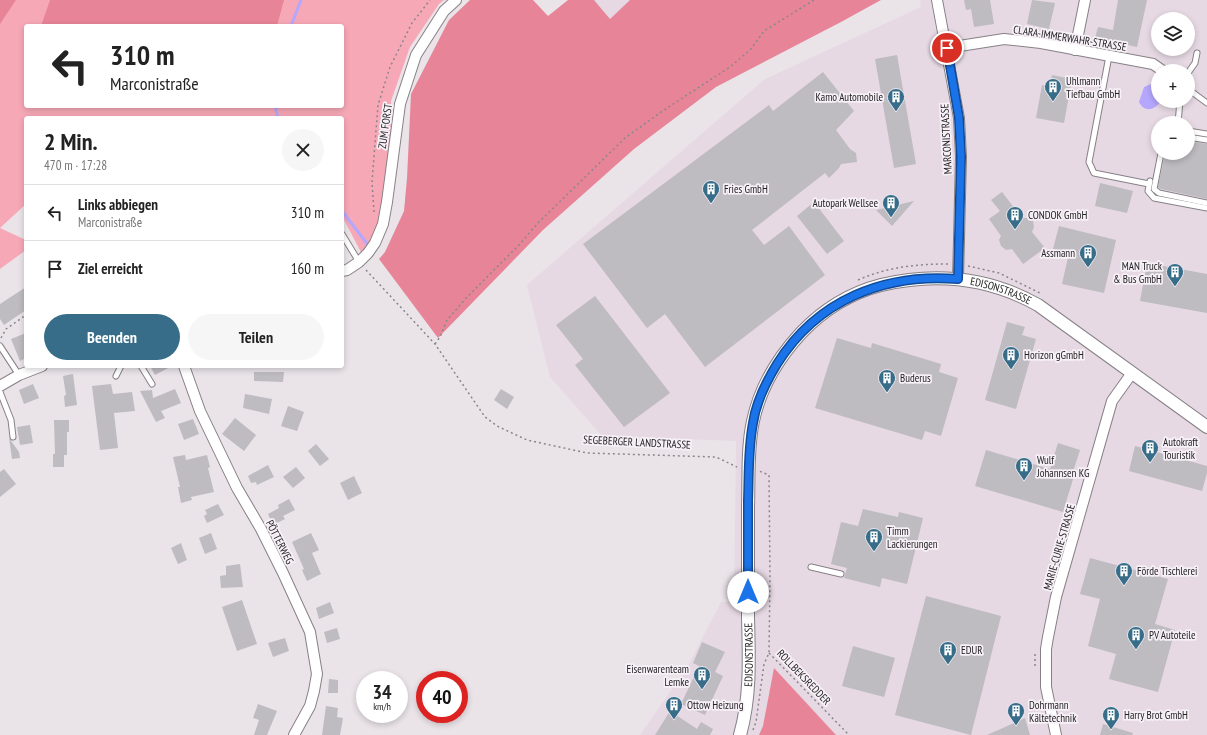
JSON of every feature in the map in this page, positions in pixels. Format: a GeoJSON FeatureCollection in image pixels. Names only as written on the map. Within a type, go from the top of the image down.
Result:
{"type":"FeatureCollection","features":[{"type":"Feature","properties":{"kind":"street","name":"ZUM FORST"},"geometry":{"type":"LineString","coordinates":[[359,262],[375,243],[383,224],[400,104],[416,55],[444,11],[456,0]]}},
{"type":"Feature","properties":{"kind":"street","name":"MARCONISTRASSE"},"geometry":{"type":"LineString","coordinates":[[937,0],[959,118],[961,157],[958,279]]}},
{"type":"Feature","properties":{"kind":"street"},"geometry":{"type":"LineString","coordinates":[[1075,50],[1085,0]]}},
{"type":"Feature","properties":{"kind":"street","name":"CLARA-IMMERWAHR-STRASSE"},"geometry":{"type":"LineString","coordinates":[[947,48],[1004,39],[1041,43],[1153,64]]}},
{"type":"Feature","properties":{"kind":"street"},"geometry":{"type":"LineString","coordinates":[[344,271],[359,262]]}},
{"type":"Feature","properties":{"kind":"street","name":"EDISONSTRASSE"},"geometry":{"type":"LineString","coordinates":[[740,735],[749,683],[743,468],[753,422],[771,373],[782,356],[809,324],[829,309],[846,298],[874,287],[902,281],[940,278],[958,279],[992,285],[1026,298],[1044,309],[1207,427]]}},
{"type":"Feature","properties":{"kind":"street"},"geometry":{"type":"LineString","coordinates":[[0,386],[19,375],[37,368]]}},
{"type":"Feature","properties":{"kind":"street","name":"PÖTTERWEG"},"geometry":{"type":"LineString","coordinates":[[185,368],[200,412],[237,488],[276,560],[310,632],[317,674],[310,706],[294,735]]}},
{"type":"Feature","properties":{"kind":"street","name":"MARIE-CURIE-STRASSE"},"geometry":{"type":"LineString","coordinates":[[1056,735],[1046,687],[1046,649],[1056,597],[1112,401],[1132,373]]}},
{"type":"Feature","properties":{"kind":"lane"},"geometry":{"type":"LineString","coordinates":[[1194,64],[1197,53]]}},
{"type":"Feature","properties":{"kind":"lane"},"geometry":{"type":"LineString","coordinates":[[1109,56],[1089,162],[1094,172],[1150,182],[1148,191],[1154,198],[1207,208]]}},
{"type":"Feature","properties":{"kind":"lane"},"geometry":{"type":"LineString","coordinates":[[1195,94],[1207,103]]}},
{"type":"Feature","properties":{"kind":"lane"},"geometry":{"type":"LineString","coordinates":[[1195,132],[1207,134]]}},
{"type":"Feature","properties":{"kind":"lane"},"geometry":{"type":"LineString","coordinates":[[1195,138],[1207,140]]}},
{"type":"Feature","properties":{"kind":"lane"},"geometry":{"type":"LineString","coordinates":[[1160,160],[1154,189],[1159,193],[1207,203]]}},
{"type":"Feature","properties":{"kind":"lane"},"geometry":{"type":"LineString","coordinates":[[344,237],[359,262]]}},
{"type":"Feature","properties":{"kind":"lane"},"geometry":{"type":"LineString","coordinates":[[0,346],[19,375]]}},
{"type":"Feature","properties":{"kind":"lane"},"geometry":{"type":"LineString","coordinates":[[116,376],[120,368]]}},
{"type":"Feature","properties":{"kind":"lane"},"geometry":{"type":"LineString","coordinates":[[142,368],[152,384]]}},
{"type":"Feature","properties":{"kind":"lane"},"geometry":{"type":"LineString","coordinates":[[0,392],[11,420],[13,437]]}},
{"type":"Feature","properties":{"kind":"lane"},"geometry":{"type":"LineString","coordinates":[[811,567],[841,574]]}},
{"type":"Feature","properties":{"kind":"path"},"geometry":{"type":"LineString","coordinates":[[375,217],[372,182],[378,106],[393,60],[412,23],[430,0]]}},
{"type":"Feature","properties":{"kind":"path"},"geometry":{"type":"LineString","coordinates":[[435,344],[440,337],[447,320],[538,223],[625,138],[730,67],[751,49],[764,31],[814,0]]}},
{"type":"Feature","properties":{"kind":"path","name":"SEGEBERGER LANDSTRASSE"},"geometry":{"type":"LineString","coordinates":[[359,262],[435,344],[485,417],[496,426],[527,440],[587,453],[716,457],[743,468]]}},
{"type":"Feature","properties":{"kind":"path"},"geometry":{"type":"LineString","coordinates":[[854,282],[884,271],[908,266],[958,265],[999,273],[1043,294]]}},
{"type":"Feature","properties":{"kind":"path"},"geometry":{"type":"LineString","coordinates":[[0,340],[6,329],[24,316]]}},
{"type":"Feature","properties":{"kind":"path"},"geometry":{"type":"LineString","coordinates":[[738,461],[743,468]]}},
{"type":"Feature","properties":{"kind":"path","name":"ROLLBEKSREDDER"},"geometry":{"type":"LineString","coordinates":[[743,468],[769,474],[769,653],[849,735]]}},
{"type":"Feature","properties":{"kind":"path"},"geometry":{"type":"LineString","coordinates":[[752,735],[756,722],[764,664],[769,653]]}},
{"type":"Feature","properties":{"kind":"shaded area"},"geometry":{"type":"Polygon","coordinates":[[[0,0],[444,0],[439,4],[410,47],[391,101],[391,205],[363,256],[344,220],[344,116],[24,116],[24,206],[0,228],[0,0]]]}},
{"type":"Feature","properties":{"kind":"shaded area"},"geometry":{"type":"Polygon","coordinates":[[[0,0],[16,0],[0,24],[0,0]]]}},
{"type":"Feature","properties":{"kind":"shaded area"},"geometry":{"type":"Polygon","coordinates":[[[50,0],[284,0],[278,24],[42,24],[50,0]]]}},
{"type":"Feature","properties":{"kind":"shaded area"},"geometry":{"type":"Polygon","coordinates":[[[470,0],[533,0],[548,16],[568,0],[594,0],[610,19],[630,0],[881,0],[716,87],[634,149],[543,230],[438,338],[379,259],[385,252],[404,211],[411,94],[449,20],[470,0]]]}},
{"type":"Feature","properties":{"kind":"shaded area"},"geometry":{"type":"Polygon","coordinates":[[[594,0],[630,0],[610,19],[594,0]]]}},
{"type":"Feature","properties":{"kind":"shaded area"},"geometry":{"type":"Polygon","coordinates":[[[920,0],[1207,0],[1207,735],[640,735],[688,666],[721,602],[734,602],[736,441],[602,436],[550,377],[527,285],[765,79],[921,7],[920,0]]]}},
{"type":"Feature","properties":{"kind":"shaded area"},"geometry":{"type":"Polygon","coordinates":[[[1151,84],[1151,108],[1154,108],[1152,109],[1146,109],[1139,102],[1144,87],[1151,84]]]}},
{"type":"Feature","properties":{"kind":"shaded area"},"geometry":{"type":"Polygon","coordinates":[[[0,228],[24,239],[24,251],[0,269],[0,228]]]}},
{"type":"Feature","properties":{"kind":"shaded area"},"geometry":{"type":"Polygon","coordinates":[[[774,668],[836,735],[759,735],[763,726],[774,668]]]}},
{"type":"Feature","properties":{"kind":"building"},"geometry":{"type":"Polygon","coordinates":[[[964,0],[990,0],[994,24],[974,27],[971,9],[966,10],[964,0]]]}},
{"type":"Feature","properties":{"kind":"building"},"geometry":{"type":"Polygon","coordinates":[[[1032,0],[1055,3],[1049,29],[1027,24],[1032,0]]]}},
{"type":"Feature","properties":{"kind":"building"},"geometry":{"type":"Polygon","coordinates":[[[1118,0],[1147,0],[1137,47],[1095,38],[1098,27],[1113,30],[1118,0]]]}},
{"type":"Feature","properties":{"kind":"building","name":"Kamo Automobile"},"geometry":{"type":"Polygon","coordinates":[[[897,55],[916,164],[894,168],[875,59],[897,55]]]}},
{"type":"Feature","properties":{"kind":"building","name":"Fries GmbH"},"geometry":{"type":"Polygon","coordinates":[[[823,72],[854,111],[836,130],[850,149],[856,153],[857,162],[841,164],[829,178],[825,173],[752,230],[764,245],[789,226],[825,275],[705,367],[665,314],[647,328],[583,244],[769,105],[773,111],[823,72]]]}},
{"type":"Feature","properties":{"kind":"building","name":"Uhlmann Tiefbau GmbH"},"geometry":{"type":"Polygon","coordinates":[[[1052,75],[1072,79],[1064,123],[1036,118],[1042,85],[1050,87],[1052,75]]]}},
{"type":"Feature","properties":{"kind":"building"},"geometry":{"type":"Polygon","coordinates":[[[1195,142],[1207,144],[1207,199],[1161,189],[1158,187],[1164,160],[1195,160],[1195,142]]]}},
{"type":"Feature","properties":{"kind":"building"},"geometry":{"type":"Polygon","coordinates":[[[1100,183],[1133,191],[1127,213],[1095,206],[1100,183]]]}},
{"type":"Feature","properties":{"kind":"building","name":"CONDOK GmbH"},"geometry":{"type":"Polygon","coordinates":[[[1002,192],[1022,218],[1027,218],[1033,221],[1034,227],[1032,232],[1045,248],[1023,264],[1012,249],[1006,250],[1001,246],[999,240],[1001,236],[989,219],[1000,211],[991,200],[1002,192]]]}},
{"type":"Feature","properties":{"kind":"building","name":"Autopark Wellsee"},"geometry":{"type":"Polygon","coordinates":[[[914,201],[892,226],[876,210],[914,201]]]}},
{"type":"Feature","properties":{"kind":"building"},"geometry":{"type":"Polygon","coordinates":[[[814,202],[844,241],[827,254],[797,216],[814,202]]]}},
{"type":"Feature","properties":{"kind":"building","name":"Assmann"},"geometry":{"type":"Polygon","coordinates":[[[1059,226],[1116,240],[1104,293],[1062,284],[1069,253],[1053,249],[1059,226]]]}},
{"type":"Feature","properties":{"kind":"building","name":"MAN Truck & Bus GmbH"},"geometry":{"type":"Polygon","coordinates":[[[1147,263],[1207,274],[1207,313],[1140,301],[1147,263]]]}},
{"type":"Feature","properties":{"kind":"building"},"geometry":{"type":"Polygon","coordinates":[[[24,288],[24,311],[4,325],[0,319],[0,304],[24,288]]]}},
{"type":"Feature","properties":{"kind":"building"},"geometry":{"type":"Polygon","coordinates":[[[595,296],[670,393],[624,427],[575,365],[583,359],[556,325],[595,296]]]}},
{"type":"Feature","properties":{"kind":"building","name":"Horizon gGmbH"},"geometry":{"type":"Polygon","coordinates":[[[1007,322],[1025,327],[1022,335],[1036,339],[1016,409],[985,400],[1007,322]]]}},
{"type":"Feature","properties":{"kind":"building"},"geometry":{"type":"Polygon","coordinates":[[[24,334],[24,359],[20,361],[11,339],[24,334]]]}},
{"type":"Feature","properties":{"kind":"building","name":"Buderus"},"geometry":{"type":"Polygon","coordinates":[[[837,338],[871,348],[872,343],[941,364],[939,372],[958,378],[941,436],[925,431],[922,440],[815,408],[837,338]]]}},
{"type":"Feature","properties":{"kind":"building"},"geometry":{"type":"Polygon","coordinates":[[[151,368],[168,368],[155,375],[151,368]]]}},
{"type":"Feature","properties":{"kind":"building"},"geometry":{"type":"Polygon","coordinates":[[[254,372],[284,372],[283,382],[254,381],[254,372]]]}},
{"type":"Feature","properties":{"kind":"building"},"geometry":{"type":"Polygon","coordinates":[[[73,374],[77,405],[65,407],[64,396],[66,395],[63,376],[73,374]]]}},
{"type":"Feature","properties":{"kind":"building"},"geometry":{"type":"Polygon","coordinates":[[[33,384],[39,398],[24,404],[19,390],[33,384]]]}},
{"type":"Feature","properties":{"kind":"building"},"geometry":{"type":"Polygon","coordinates":[[[111,384],[113,394],[132,392],[135,411],[114,413],[118,448],[100,450],[92,386],[111,384]]]}},
{"type":"Feature","properties":{"kind":"building"},"geometry":{"type":"Polygon","coordinates":[[[175,389],[181,403],[161,411],[165,418],[156,422],[140,391],[152,390],[153,398],[175,389]]]}},
{"type":"Feature","properties":{"kind":"building"},"geometry":{"type":"Polygon","coordinates":[[[501,389],[514,397],[507,409],[494,400],[501,389]]]}},
{"type":"Feature","properties":{"kind":"building"},"geometry":{"type":"Polygon","coordinates":[[[245,394],[272,399],[269,414],[243,408],[245,394]]]}},
{"type":"Feature","properties":{"kind":"building"},"geometry":{"type":"Polygon","coordinates":[[[288,406],[304,412],[297,431],[281,426],[288,406]]]}},
{"type":"Feature","properties":{"kind":"building"},"geometry":{"type":"Polygon","coordinates":[[[235,418],[256,435],[244,451],[222,434],[235,418]]]}},
{"type":"Feature","properties":{"kind":"building"},"geometry":{"type":"Polygon","coordinates":[[[193,419],[199,434],[184,440],[178,424],[193,419]]]}},
{"type":"Feature","properties":{"kind":"building"},"geometry":{"type":"Polygon","coordinates":[[[54,420],[69,420],[69,432],[67,432],[67,455],[64,455],[64,467],[53,467],[53,454],[55,454],[54,420]]]}},
{"type":"Feature","properties":{"kind":"building"},"geometry":{"type":"Polygon","coordinates":[[[30,425],[33,443],[20,445],[17,427],[30,425]]]}},
{"type":"Feature","properties":{"kind":"building"},"geometry":{"type":"Polygon","coordinates":[[[9,438],[19,452],[20,458],[12,459],[9,438]]]}},
{"type":"Feature","properties":{"kind":"building","name":"Wulf Johannsen KG"},"geometry":{"type":"Polygon","coordinates":[[[1058,443],[1080,450],[1063,512],[975,486],[986,450],[1050,469],[1058,443]]]}},
{"type":"Feature","properties":{"kind":"building"},"geometry":{"type":"Polygon","coordinates":[[[316,444],[329,459],[320,466],[308,451],[316,444]]]}},
{"type":"Feature","properties":{"kind":"building"},"geometry":{"type":"Polygon","coordinates":[[[1135,446],[1207,466],[1207,473],[1202,491],[1129,471],[1135,446]]]}},
{"type":"Feature","properties":{"kind":"building"},"geometry":{"type":"Polygon","coordinates":[[[185,455],[186,460],[207,455],[210,467],[208,468],[214,492],[191,497],[192,500],[181,503],[178,487],[180,487],[173,457],[185,455]]]}},
{"type":"Feature","properties":{"kind":"building"},"geometry":{"type":"Polygon","coordinates":[[[268,465],[274,477],[257,485],[256,482],[251,483],[248,476],[268,465]]]}},
{"type":"Feature","properties":{"kind":"building"},"geometry":{"type":"Polygon","coordinates":[[[296,467],[305,478],[293,488],[283,477],[296,467]]]}},
{"type":"Feature","properties":{"kind":"building"},"geometry":{"type":"Polygon","coordinates":[[[4,469],[16,484],[0,497],[0,472],[4,469]]]}},
{"type":"Feature","properties":{"kind":"building"},"geometry":{"type":"Polygon","coordinates":[[[354,476],[362,493],[348,500],[340,483],[354,476]]]}},
{"type":"Feature","properties":{"kind":"building"},"geometry":{"type":"Polygon","coordinates":[[[289,499],[295,510],[283,516],[285,519],[273,525],[268,514],[279,508],[278,505],[289,499]]]}},
{"type":"Feature","properties":{"kind":"building"},"geometry":{"type":"Polygon","coordinates":[[[218,504],[224,515],[207,523],[204,516],[207,514],[205,510],[218,504]]]}},
{"type":"Feature","properties":{"kind":"building","name":"Timm Lackierungen"},"geometry":{"type":"Polygon","coordinates":[[[863,509],[898,517],[899,512],[923,518],[907,584],[882,578],[880,587],[844,578],[847,568],[831,564],[841,522],[858,526],[863,509]]]}},
{"type":"Feature","properties":{"kind":"building"},"geometry":{"type":"Polygon","coordinates":[[[211,533],[217,549],[205,554],[199,538],[211,533]]]}},
{"type":"Feature","properties":{"kind":"building"},"geometry":{"type":"Polygon","coordinates":[[[311,533],[319,550],[312,553],[321,574],[307,581],[302,570],[304,569],[292,542],[311,533]]]}},
{"type":"Feature","properties":{"kind":"building"},"geometry":{"type":"Polygon","coordinates":[[[181,543],[187,560],[178,564],[171,548],[181,543]]]}},
{"type":"Feature","properties":{"kind":"building"},"geometry":{"type":"Polygon","coordinates":[[[1090,558],[1168,579],[1155,624],[1175,630],[1158,692],[1109,679],[1116,654],[1088,646],[1100,599],[1080,594],[1090,558]]]}},
{"type":"Feature","properties":{"kind":"building"},"geometry":{"type":"Polygon","coordinates":[[[240,564],[243,587],[221,588],[220,576],[226,575],[226,566],[240,564]]]}},
{"type":"Feature","properties":{"kind":"building","name":"EDUR"},"geometry":{"type":"Polygon","coordinates":[[[926,596],[1001,616],[971,735],[895,715],[926,596]]]}},
{"type":"Feature","properties":{"kind":"building"},"geometry":{"type":"Polygon","coordinates":[[[242,600],[257,644],[237,651],[222,607],[242,600]]]}},
{"type":"Feature","properties":{"kind":"building"},"geometry":{"type":"Polygon","coordinates":[[[330,602],[334,613],[319,619],[316,608],[330,602]]]}},
{"type":"Feature","properties":{"kind":"building"},"geometry":{"type":"Polygon","coordinates":[[[337,628],[340,639],[327,643],[324,632],[337,628]]]}},
{"type":"Feature","properties":{"kind":"building"},"geometry":{"type":"Polygon","coordinates":[[[285,638],[289,651],[273,657],[268,643],[285,638]]]}},
{"type":"Feature","properties":{"kind":"building","name":"Eisenwarenteam Lemke"},"geometry":{"type":"Polygon","coordinates":[[[702,642],[725,652],[715,672],[723,676],[705,715],[681,704],[699,666],[693,663],[702,642]]]}},
{"type":"Feature","properties":{"kind":"building"},"geometry":{"type":"Polygon","coordinates":[[[853,646],[895,658],[884,697],[842,686],[853,646]]]}},
{"type":"Feature","properties":{"kind":"building"},"geometry":{"type":"Polygon","coordinates":[[[329,679],[338,680],[338,693],[328,693],[329,679]]]}},
{"type":"Feature","properties":{"kind":"building"},"geometry":{"type":"Polygon","coordinates":[[[258,704],[277,711],[267,735],[254,735],[259,720],[253,718],[258,704]]]}},
{"type":"Feature","properties":{"kind":"building"},"geometry":{"type":"Polygon","coordinates":[[[326,706],[338,708],[337,717],[343,718],[340,735],[322,735],[326,706]]]}},
{"type":"Feature","properties":{"kind":"building","name":"Ottow Heizung"},"geometry":{"type":"Polygon","coordinates":[[[670,711],[697,729],[701,722],[713,729],[710,735],[655,735],[670,711]]]}},
{"type":"Feature","properties":{"kind":"building","name":"Dohrmann Kältetechnik"},"geometry":{"type":"Polygon","coordinates":[[[1025,718],[1030,735],[987,735],[1025,718]]]}},
{"type":"Feature","properties":{"kind":"building","name":"Harry Brot GmbH"},"geometry":{"type":"Polygon","coordinates":[[[1103,724],[1133,733],[1132,735],[1100,735],[1103,724]]]}},
{"type":"Feature","properties":{"kind":"waterway"},"geometry":{"type":"LineString","coordinates":[[292,24],[301,0]]}},
{"type":"Feature","properties":{"kind":"waterway"},"geometry":{"type":"LineString","coordinates":[[276,108],[278,116]]}},
{"type":"Feature","properties":{"kind":"waterway"},"geometry":{"type":"LineString","coordinates":[[344,214],[368,245]]}},
{"type":"Feature","properties":{"kind":"place","name":"Uhlmann Tiefbau GmbH"},"geometry":{"type":"Point","coordinates":[1053,102]}},
{"type":"Feature","properties":{"kind":"place","name":"Kamo Automobile"},"geometry":{"type":"Point","coordinates":[896,112]}},
{"type":"Feature","properties":{"kind":"place","name":"Fries GmbH"},"geometry":{"type":"Point","coordinates":[711,204]}},
{"type":"Feature","properties":{"kind":"place","name":"Autopark Wellsee"},"geometry":{"type":"Point","coordinates":[891,218]}},
{"type":"Feature","properties":{"kind":"place","name":"CONDOK GmbH"},"geometry":{"type":"Point","coordinates":[1015,230]}},
{"type":"Feature","properties":{"kind":"place","name":"Assmann"},"geometry":{"type":"Point","coordinates":[1088,268]}},
{"type":"Feature","properties":{"kind":"place","name":"MAN Truck & Bus GmbH"},"geometry":{"type":"Point","coordinates":[1175,287]}},
{"type":"Feature","properties":{"kind":"place","name":"Horizon gGmbH"},"geometry":{"type":"Point","coordinates":[1011,370]}},
{"type":"Feature","properties":{"kind":"place","name":"Buderus"},"geometry":{"type":"Point","coordinates":[887,393]}},
{"type":"Feature","properties":{"kind":"place","name":"Autokraft Touristik"},"geometry":{"type":"Point","coordinates":[1150,463]}},
{"type":"Feature","properties":{"kind":"place","name":"Wulf Johannsen KG"},"geometry":{"type":"Point","coordinates":[1024,481]}},
{"type":"Feature","properties":{"kind":"place","name":"Timm Lackierungen"},"geometry":{"type":"Point","coordinates":[874,552]}},
{"type":"Feature","properties":{"kind":"place","name":"Förde Tischlerei"},"geometry":{"type":"Point","coordinates":[1124,586]}},
{"type":"Feature","properties":{"kind":"place","name":"PV Autoteile"},"geometry":{"type":"Point","coordinates":[1136,650]}},
{"type":"Feature","properties":{"kind":"place","name":"EDUR"},"geometry":{"type":"Point","coordinates":[948,665]}},
{"type":"Feature","properties":{"kind":"place","name":"Eisenwarenteam Lemke"},"geometry":{"type":"Point","coordinates":[702,690]}},
{"type":"Feature","properties":{"kind":"place","name":"Ottow Heizung"},"geometry":{"type":"Point","coordinates":[674,720]}},
{"type":"Feature","properties":{"kind":"place","name":"Dohrmann Kältetechnik"},"geometry":{"type":"Point","coordinates":[1016,726]}},
{"type":"Feature","properties":{"kind":"place","name":"Harry Brot GmbH"},"geometry":{"type":"Point","coordinates":[1111,730]}},
{"type":"Feature","properties":{"kind":"route"},"geometry":{"type":"LineString","coordinates":[[748,592],[749,468],[753,422],[758,404],[771,373],[782,356],[809,324],[846,298],[874,287],[902,281],[940,278],[958,279],[961,157],[959,118],[947,48]]}}]}
